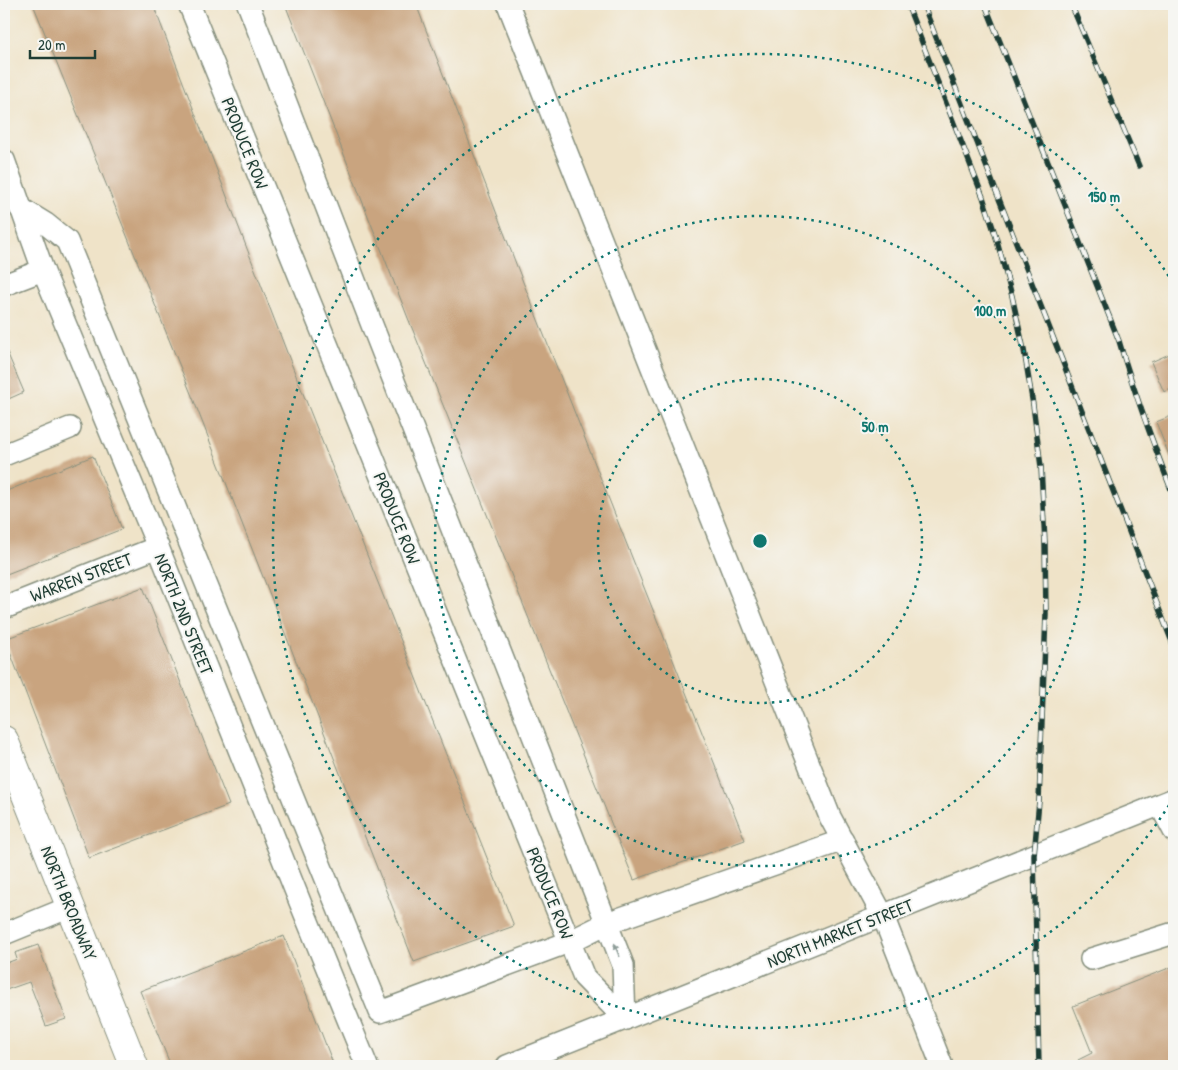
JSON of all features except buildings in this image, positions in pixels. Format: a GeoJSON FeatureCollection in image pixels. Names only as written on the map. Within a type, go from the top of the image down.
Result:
{"type":"FeatureCollection","features":[{"type":"Feature","properties":{"kind":"main road","name":"NORTH BROADWAY"},"geometry":{"type":"LineString","coordinates":[[4,740],[134,1066]]}},
{"type":"Feature","properties":{"kind":"street","name":"PRODUCE ROW"},"geometry":{"type":"LineString","coordinates":[[189,4],[584,977],[626,1019]]}},
{"type":"Feature","properties":{"kind":"street"},"geometry":{"type":"LineString","coordinates":[[248,4],[623,965],[626,1019]]}},
{"type":"Feature","properties":{"kind":"street"},"geometry":{"type":"LineString","coordinates":[[508,4],[830,817],[883,916],[942,1066]]}},
{"type":"Feature","properties":{"kind":"street","name":"NORTH 2ND STREET"},"geometry":{"type":"LineString","coordinates":[[4,160],[42,270],[158,547],[367,1066]]}},
{"type":"Feature","properties":{"kind":"street"},"geometry":{"type":"LineString","coordinates":[[20,208],[46,224],[67,241],[380,1012],[570,942],[607,923],[843,840]]}},
{"type":"Feature","properties":{"kind":"street"},"geometry":{"type":"LineString","coordinates":[[4,285],[42,270]]}},
{"type":"Feature","properties":{"kind":"street"},"geometry":{"type":"LineString","coordinates":[[4,454],[70,428]]}},
{"type":"Feature","properties":{"kind":"street","name":"WARREN STREET"},"geometry":{"type":"LineString","coordinates":[[4,608],[158,547]]}},
{"type":"Feature","properties":{"kind":"street"},"geometry":{"type":"LineString","coordinates":[[1167,802],[1174,831]]}},
{"type":"Feature","properties":{"kind":"street","name":"NORTH MARKET STREET"},"geometry":{"type":"LineString","coordinates":[[506,1066],[1167,802]]}},
{"type":"Feature","properties":{"kind":"street"},"geometry":{"type":"LineString","coordinates":[[4,934],[70,907]]}},
{"type":"Feature","properties":{"kind":"street"},"geometry":{"type":"LineString","coordinates":[[1091,959],[1174,933]]}},
{"type":"Feature","properties":{"kind":"railway"},"geometry":{"type":"LineString","coordinates":[[907,4],[983,197],[996,237],[1024,350],[1041,467],[1046,614],[1039,801],[1034,855],[1039,1066]]}},
{"type":"Feature","properties":{"kind":"railway"},"geometry":{"type":"LineString","coordinates":[[923,4],[1174,647]]}},
{"type":"Feature","properties":{"kind":"railway"},"geometry":{"type":"LineString","coordinates":[[985,4],[1119,341],[1145,420],[1174,497]]}},
{"type":"Feature","properties":{"kind":"railway"},"geometry":{"type":"LineString","coordinates":[[1071,4],[1139,166]]}}]}
